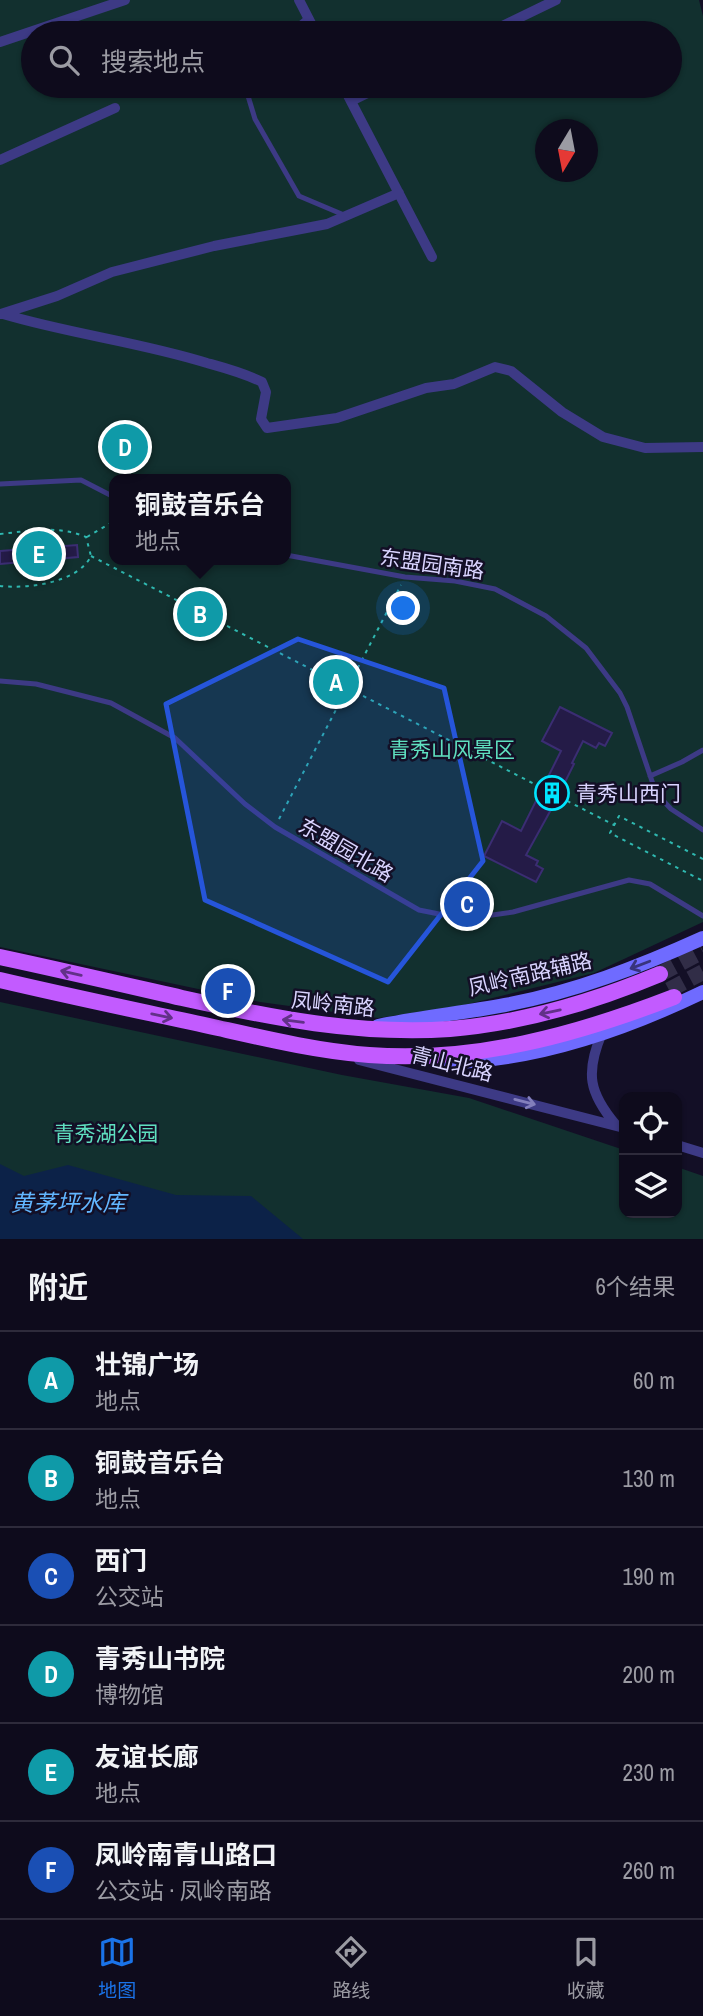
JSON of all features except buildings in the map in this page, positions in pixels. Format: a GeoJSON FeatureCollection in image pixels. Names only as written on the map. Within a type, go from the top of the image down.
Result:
{"type":"FeatureCollection","features":[{"type":"Feature","properties":{"kind":"main road","name":"凤岭南路"},"geometry":{"type":"LineString","coordinates":[[0,957],[282,1020],[361,1029],[440,1029],[510,1021],[563,1010],[660,974]]}},
{"type":"Feature","properties":{"kind":"main road","name":"凤岭南路"},"geometry":{"type":"LineString","coordinates":[[0,980],[278,1041],[371,1047],[499,1040],[558,1028],[671,994]]}},
{"type":"Feature","properties":{"kind":"street"},"geometry":{"type":"LineString","coordinates":[[62,21],[125,0]]}},
{"type":"Feature","properties":{"kind":"street"},"geometry":{"type":"LineString","coordinates":[[299,0],[310,21]]}},
{"type":"Feature","properties":{"kind":"street"},"geometry":{"type":"LineString","coordinates":[[513,21],[556,0]]}},
{"type":"Feature","properties":{"kind":"street"},"geometry":{"type":"LineString","coordinates":[[0,42],[21,35]]}},
{"type":"Feature","properties":{"kind":"street"},"geometry":{"type":"LineString","coordinates":[[350,98],[432,257]]}},
{"type":"Feature","properties":{"kind":"street"},"geometry":{"type":"LineString","coordinates":[[351,101],[357,98]]}},
{"type":"Feature","properties":{"kind":"street"},"geometry":{"type":"LineString","coordinates":[[0,160],[115,108]]}},
{"type":"Feature","properties":{"kind":"street"},"geometry":{"type":"LineString","coordinates":[[1,314],[57,296],[112,272],[214,246],[327,224],[399,193]]}},
{"type":"Feature","properties":{"kind":"street"},"geometry":{"type":"LineString","coordinates":[[1,314],[177,353],[249,375],[262,382],[266,392],[261,419],[267,428],[337,418],[426,388],[454,384],[495,367],[511,372],[562,412],[603,437],[645,449],[703,447]]}},
{"type":"Feature","properties":{"kind":"street","name":"凤岭南路辅路"},"geometry":{"type":"LineString","coordinates":[[361,1029],[558,993],[608,978],[703,938]]}},
{"type":"Feature","properties":{"kind":"street"},"geometry":{"type":"LineString","coordinates":[[364,1061],[454,1062],[503,1057],[602,1033],[703,992]]}},
{"type":"Feature","properties":{"kind":"street","name":"青山北路"},"geometry":{"type":"LineString","coordinates":[[602,1033],[592,1063],[591,1082],[600,1106],[619,1126]]}},
{"type":"Feature","properties":{"kind":"street","name":"青山北路"},"geometry":{"type":"LineString","coordinates":[[278,1041],[619,1127]]}},
{"type":"Feature","properties":{"kind":"street"},"geometry":{"type":"LineString","coordinates":[[682,1147],[703,1153]]}},
{"type":"Feature","properties":{"kind":"lane"},"geometry":{"type":"LineString","coordinates":[[303,21],[308,17]]}},
{"type":"Feature","properties":{"kind":"lane"},"geometry":{"type":"LineString","coordinates":[[249,98],[255,119],[299,196],[346,216]]}},
{"type":"Feature","properties":{"kind":"lane"},"geometry":{"type":"LineString","coordinates":[[0,484],[81,480],[109,494]]}},
{"type":"Feature","properties":{"kind":"lane","name":"东盟园南路"},"geometry":{"type":"LineString","coordinates":[[291,556],[405,577],[495,589],[546,616],[586,648],[620,693],[656,793],[671,809],[703,830]]}},
{"type":"Feature","properties":{"kind":"lane","name":"东盟园北路"},"geometry":{"type":"LineString","coordinates":[[0,681],[36,684],[111,703],[175,738],[245,804],[275,827],[419,911],[464,919],[476,918],[513,912],[629,880],[650,884],[703,916]]}},
{"type":"Feature","properties":{"kind":"lane"},"geometry":{"type":"LineString","coordinates":[[650,776],[703,750]]}},
{"type":"Feature","properties":{"kind":"path"},"geometry":{"type":"LineString","coordinates":[[86,537],[109,524]]}},
{"type":"Feature","properties":{"kind":"path"},"geometry":{"type":"LineString","coordinates":[[0,534],[54,529],[86,537]]}},
{"type":"Feature","properties":{"kind":"path"},"geometry":{"type":"LineString","coordinates":[[0,586],[19,588],[55,582],[87,565],[91,556],[86,537]]}},
{"type":"Feature","properties":{"kind":"path"},"geometry":{"type":"LineString","coordinates":[[91,556],[614,825]]}},
{"type":"Feature","properties":{"kind":"path"},"geometry":{"type":"LineString","coordinates":[[275,827],[405,577]]}},
{"type":"Feature","properties":{"kind":"path"},"geometry":{"type":"LineString","coordinates":[[703,859],[619,816],[610,833],[703,881]]}},
{"type":"Feature","properties":{"kind":"highlighted area"},"geometry":{"type":"Polygon","coordinates":[[[298,639],[444,688],[483,861],[388,982],[205,900],[166,704],[298,639]]]}},
{"type":"Feature","properties":{"kind":"green space","name":"青秀山风景区"},"geometry":{"type":"Polygon","coordinates":[[[0,0],[699,0],[703,16],[703,922],[594,973],[460,1006],[378,1018],[260,1002],[0,947],[0,0]]]}},
{"type":"Feature","properties":{"kind":"green space","name":"青秀湖公园"},"geometry":{"type":"Polygon","coordinates":[[[0,1002],[342,1075],[469,1098],[619,1148],[619,1218],[682,1218],[682,1169],[703,1176],[703,1239],[0,1239],[0,1002]]]}},
{"type":"Feature","properties":{"kind":"water","name":"黄茅坪水库"},"geometry":{"type":"Polygon","coordinates":[[[0,1164],[24,1176],[68,1165],[176,1195],[251,1196],[303,1239],[0,1239],[0,1164]]]}},
{"type":"Feature","properties":{"kind":"tunnel"},"geometry":{"type":"LineString","coordinates":[[660,974],[703,951]]}},
{"type":"Feature","properties":{"kind":"tunnel"},"geometry":{"type":"LineString","coordinates":[[669,990],[703,972]]}},
{"type":"Feature","properties":{"kind":"place","name":"青秀山书院"},"geometry":{"type":"Point","coordinates":[125,447]}},
{"type":"Feature","properties":{"kind":"place","name":"友谊长廊"},"geometry":{"type":"Point","coordinates":[39,554]}},
{"type":"Feature","properties":{"kind":"place","name":"铜鼓音乐台"},"geometry":{"type":"Point","coordinates":[200,614]}},
{"type":"Feature","properties":{"kind":"place","name":"壮锦广场"},"geometry":{"type":"Point","coordinates":[336,682]}},
{"type":"Feature","properties":{"kind":"place","name":"青秀山西门"},"geometry":{"type":"Point","coordinates":[552,793]}},
{"type":"Feature","properties":{"kind":"place","name":"西门"},"geometry":{"type":"Point","coordinates":[467,904]}},
{"type":"Feature","properties":{"kind":"place","name":"凤岭南青山路口"},"geometry":{"type":"Point","coordinates":[228,991]}}]}
